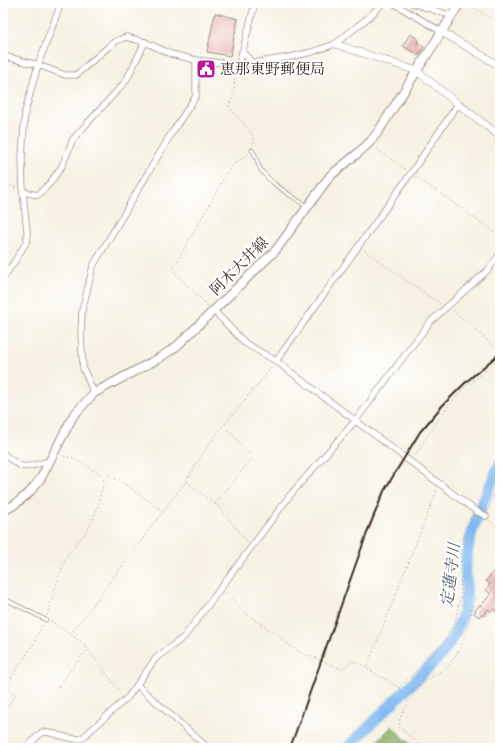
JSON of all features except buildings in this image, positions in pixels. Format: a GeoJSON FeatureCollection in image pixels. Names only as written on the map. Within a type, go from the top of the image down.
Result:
{"type":"FeatureCollection","features":[{"type":"Feature","properties":{"kind":"main road","name":"阿木大井線"},"geometry":{"type":"LineString","coordinates":[[3,511],[14,505],[29,493],[41,478],[73,416],[94,393],[167,353],[186,338],[276,250],[330,176],[370,142],[460,3]]}},
{"type":"Feature","properties":{"kind":"street"},"geometry":{"type":"LineString","coordinates":[[3,278],[27,242],[22,158],[25,112],[38,65],[61,3]]}},
{"type":"Feature","properties":{"kind":"street"},"geometry":{"type":"LineString","coordinates":[[237,64],[242,52],[255,3]]}},
{"type":"Feature","properties":{"kind":"street"},"geometry":{"type":"LineString","coordinates":[[3,56],[38,65],[66,76],[76,75],[114,42],[126,37],[145,42],[171,54],[196,60],[237,64],[290,57],[312,52],[335,44],[369,17],[383,3]]}},
{"type":"Feature","properties":{"kind":"street"},"geometry":{"type":"LineString","coordinates":[[393,3],[500,66]]}},
{"type":"Feature","properties":{"kind":"street"},"geometry":{"type":"LineString","coordinates":[[412,3],[452,16]]}},
{"type":"Feature","properties":{"kind":"street"},"geometry":{"type":"LineString","coordinates":[[23,192],[38,195],[50,184],[62,166],[73,139],[126,81],[145,42]]}},
{"type":"Feature","properties":{"kind":"street"},"geometry":{"type":"LineString","coordinates":[[335,44],[417,71],[500,136]]}},
{"type":"Feature","properties":{"kind":"street"},"geometry":{"type":"LineString","coordinates":[[242,52],[253,62]]}},
{"type":"Feature","properties":{"kind":"street"},"geometry":{"type":"LineString","coordinates":[[94,393],[83,368],[81,334],[82,311],[93,266],[171,134],[196,96],[196,60]]}},
{"type":"Feature","properties":{"kind":"street"},"geometry":{"type":"LineString","coordinates":[[276,361],[411,173],[458,104]]}},
{"type":"Feature","properties":{"kind":"street"},"geometry":{"type":"LineString","coordinates":[[26,748],[42,732],[48,732],[75,740],[81,739],[128,697],[156,658],[184,637],[291,494],[356,420],[430,322],[488,270],[500,254]]}},
{"type":"Feature","properties":{"kind":"street"},"geometry":{"type":"LineString","coordinates":[[214,311],[245,343],[276,361],[475,510],[486,516]]}},
{"type":"Feature","properties":{"kind":"street"},"geometry":{"type":"LineString","coordinates":[[3,454],[15,464],[24,467],[51,458]]}},
{"type":"Feature","properties":{"kind":"street"},"geometry":{"type":"LineString","coordinates":[[137,685],[208,748]]}},
{"type":"Feature","properties":{"kind":"lane"},"geometry":{"type":"LineString","coordinates":[[252,150],[256,155],[258,165],[265,174],[282,189],[307,206]]}},
{"type":"Feature","properties":{"kind":"lane"},"geometry":{"type":"LineString","coordinates":[[3,598],[46,619]]}},
{"type":"Feature","properties":{"kind":"path"},"geometry":{"type":"LineString","coordinates":[[466,3],[500,24]]}},
{"type":"Feature","properties":{"kind":"path"},"geometry":{"type":"LineString","coordinates":[[214,311],[175,273],[174,267],[227,173],[233,165],[252,150],[254,144],[253,137],[229,105],[234,94],[237,64]]}},
{"type":"Feature","properties":{"kind":"path"},"geometry":{"type":"LineString","coordinates":[[370,142],[500,236]]}},
{"type":"Feature","properties":{"kind":"path"},"geometry":{"type":"LineString","coordinates":[[3,183],[14,186],[23,192]]}},
{"type":"Feature","properties":{"kind":"path"},"geometry":{"type":"LineString","coordinates":[[359,246],[447,307],[498,349]]}},
{"type":"Feature","properties":{"kind":"path"},"geometry":{"type":"LineString","coordinates":[[410,462],[443,413],[462,390],[500,358]]}},
{"type":"Feature","properties":{"kind":"path"},"geometry":{"type":"LineString","coordinates":[[71,634],[186,481],[208,446],[276,361]]}},
{"type":"Feature","properties":{"kind":"path"},"geometry":{"type":"LineString","coordinates":[[215,504],[251,460],[250,453],[225,426]]}},
{"type":"Feature","properties":{"kind":"path"},"geometry":{"type":"LineString","coordinates":[[51,458],[73,458],[104,476],[110,475],[164,511]]}},
{"type":"Feature","properties":{"kind":"path"},"geometry":{"type":"LineString","coordinates":[[3,712],[16,695],[6,685],[31,648],[46,619],[61,571],[67,558],[96,514],[104,476]]}},
{"type":"Feature","properties":{"kind":"path"},"geometry":{"type":"LineString","coordinates":[[500,476],[492,497],[495,498],[500,505]]}},
{"type":"Feature","properties":{"kind":"path"},"geometry":{"type":"LineString","coordinates":[[186,481],[220,508],[245,539],[252,545]]}},
{"type":"Feature","properties":{"kind":"path"},"geometry":{"type":"LineString","coordinates":[[367,668],[440,484]]}},
{"type":"Feature","properties":{"kind":"path"},"geometry":{"type":"LineString","coordinates":[[399,688],[440,647],[456,619],[461,593],[461,551],[464,537],[475,510]]}},
{"type":"Feature","properties":{"kind":"path"},"geometry":{"type":"LineString","coordinates":[[220,589],[248,615],[276,634],[289,646],[341,669],[352,660],[399,688],[408,696],[409,702],[400,718],[399,727],[423,748]]}},
{"type":"Feature","properties":{"kind":"path"},"geometry":{"type":"LineString","coordinates":[[408,696],[412,691],[442,670],[456,655],[465,635],[475,597]]}},
{"type":"Feature","properties":{"kind":"path"},"geometry":{"type":"LineString","coordinates":[[46,619],[71,634],[88,648],[114,684],[128,697]]}},
{"type":"Feature","properties":{"kind":"path"},"geometry":{"type":"LineString","coordinates":[[58,687],[88,648]]}},
{"type":"Feature","properties":{"kind":"green space"},"geometry":{"type":"Polygon","coordinates":[[[392,726],[414,748],[370,748],[392,726]]]}},
{"type":"Feature","properties":{"kind":"waterway","name":"定蓮寺川"},"geometry":{"type":"LineString","coordinates":[[347,748],[441,655],[455,634],[465,603],[466,560],[471,538],[482,505],[500,463]]}},
{"type":"Feature","properties":{"kind":"railway"},"geometry":{"type":"LineString","coordinates":[[290,748],[368,530],[384,491],[420,432],[443,405],[466,382],[500,353]]}},
{"type":"Feature","properties":{"kind":"place","name":"恵那東野郵便局"},"geometry":{"type":"Point","coordinates":[206,69]}}]}
